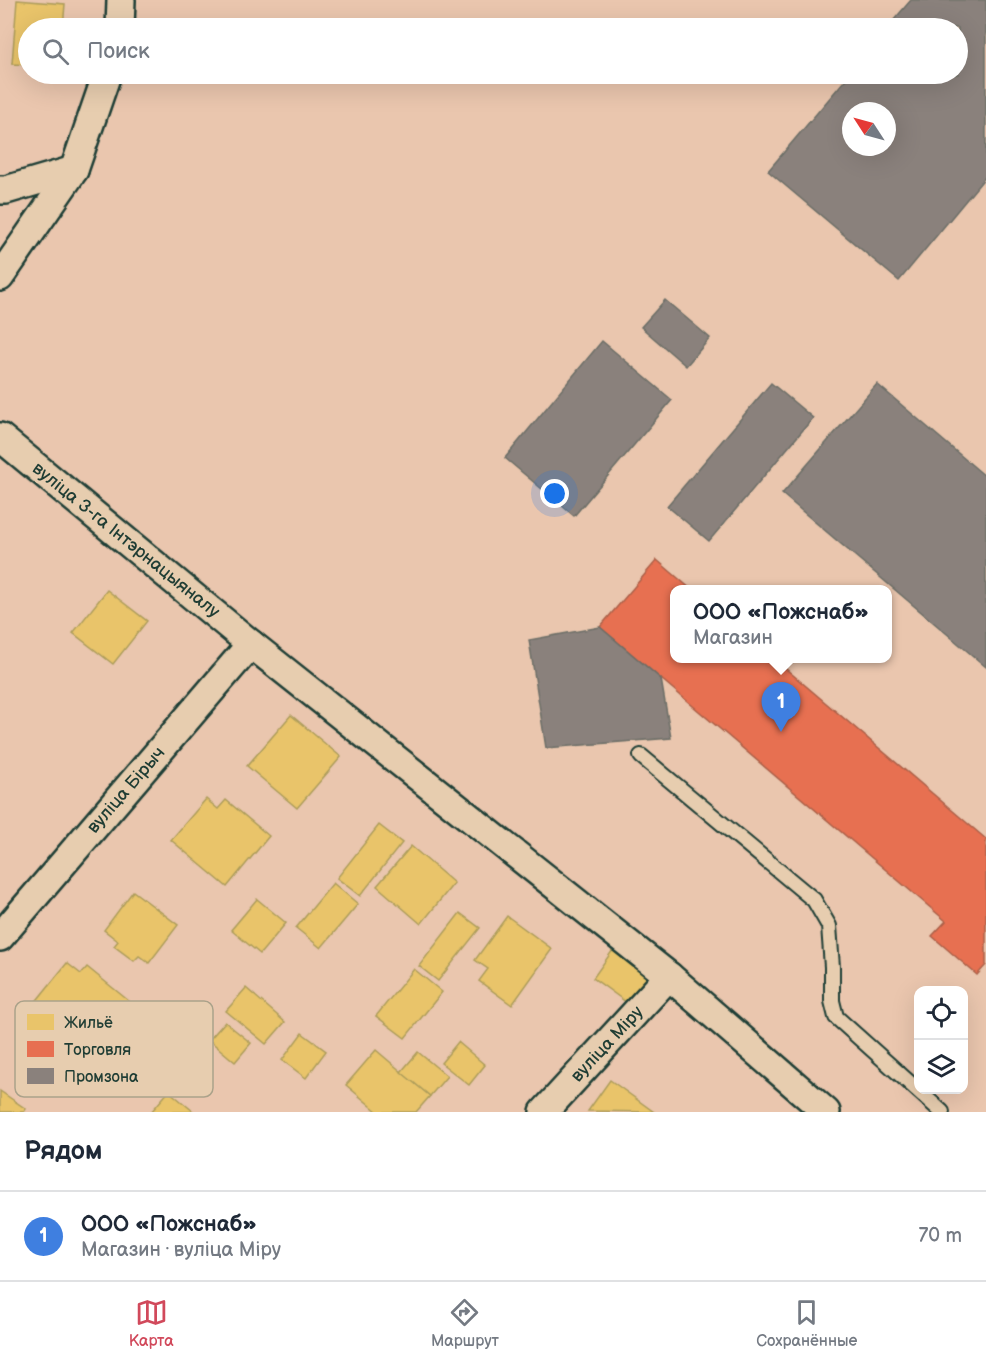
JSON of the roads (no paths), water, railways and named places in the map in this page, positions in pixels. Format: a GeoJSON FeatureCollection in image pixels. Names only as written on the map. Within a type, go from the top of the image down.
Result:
{"type":"FeatureCollection","features":[{"type":"Feature","properties":{"kind":"street"},"geometry":{"type":"LineString","coordinates":[[120,18],[121,0]]}},
{"type":"Feature","properties":{"kind":"street"},"geometry":{"type":"LineString","coordinates":[[0,278],[74,170],[104,84]]}},
{"type":"Feature","properties":{"kind":"street"},"geometry":{"type":"LineString","coordinates":[[0,190],[74,170]]}},
{"type":"Feature","properties":{"kind":"street","name":"вуліца 3-га Інтэрнацыяналу"},"geometry":{"type":"LineString","coordinates":[[0,437],[251,644],[669,976],[826,1112]]}},
{"type":"Feature","properties":{"kind":"street","name":"вуліца Бірыч"},"geometry":{"type":"LineString","coordinates":[[0,937],[251,644]]}},
{"type":"Feature","properties":{"kind":"street","name":"вуліца Міру"},"geometry":{"type":"LineString","coordinates":[[544,1112],[669,976]]}},
{"type":"Feature","properties":{"kind":"lane"},"geometry":{"type":"LineString","coordinates":[[641,756],[814,900],[829,926],[832,1001],[836,1017],[942,1112]]}},
{"type":"Feature","properties":{"kind":"place","name":"ООО «Пожснаб»"},"geometry":{"type":"Point","coordinates":[781,732]}}]}
